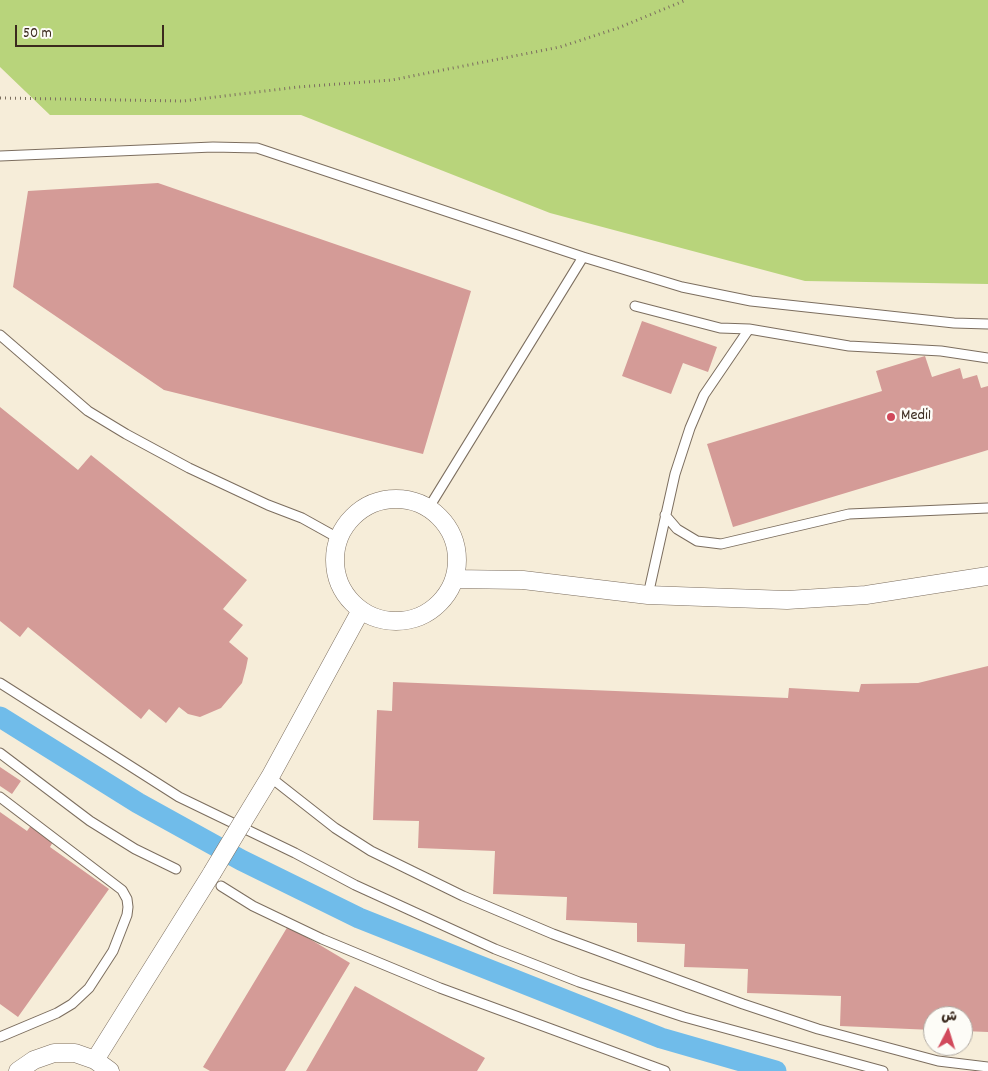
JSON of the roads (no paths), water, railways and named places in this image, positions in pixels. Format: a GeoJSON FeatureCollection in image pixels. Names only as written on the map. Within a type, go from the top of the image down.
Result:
{"type":"FeatureCollection","features":[{"type":"Feature","properties":{"kind":"street"},"geometry":{"type":"LineString","coordinates":[[387,500],[408,501],[428,509],[443,522],[454,539],[457,559],[454,579],[446,596],[433,609],[416,618],[397,621],[378,619],[361,610],[343,590],[340,582],[335,565],[338,538],[350,520],[366,506],[387,500]]}},
{"type":"Feature","properties":{"kind":"street"},"geometry":{"type":"LineString","coordinates":[[454,579],[523,580],[648,595],[787,600],[866,595],[988,576]]}},
{"type":"Feature","properties":{"kind":"street"},"geometry":{"type":"LineString","coordinates":[[95,1060],[216,880],[242,824],[270,777],[361,610]]}},
{"type":"Feature","properties":{"kind":"street"},"geometry":{"type":"LineString","coordinates":[[18,1071],[34,1060],[54,1053],[75,1053],[95,1060],[110,1071]]}},
{"type":"Feature","properties":{"kind":"lane"},"geometry":{"type":"LineString","coordinates":[[0,156],[213,147],[257,148],[583,258],[655,280],[730,297],[954,323],[988,324]]}},
{"type":"Feature","properties":{"kind":"lane"},"geometry":{"type":"LineString","coordinates":[[428,509],[583,258]]}},
{"type":"Feature","properties":{"kind":"lane"},"geometry":{"type":"LineString","coordinates":[[635,306],[704,325],[749,329],[849,346],[941,351],[988,358]]}},
{"type":"Feature","properties":{"kind":"lane"},"geometry":{"type":"LineString","coordinates":[[648,595],[665,515],[687,437],[704,395],[749,329]]}},
{"type":"Feature","properties":{"kind":"lane"},"geometry":{"type":"LineString","coordinates":[[0,334],[88,411],[189,468],[268,505],[302,518],[338,538]]}},
{"type":"Feature","properties":{"kind":"lane"},"geometry":{"type":"LineString","coordinates":[[665,515],[686,536],[697,541],[721,544],[849,514],[988,508]]}},
{"type":"Feature","properties":{"kind":"lane"},"geometry":{"type":"LineString","coordinates":[[0,683],[179,797],[355,885],[495,949],[579,982],[684,1017],[883,1071]]}},
{"type":"Feature","properties":{"kind":"lane"},"geometry":{"type":"LineString","coordinates":[[0,753],[90,822],[122,842],[176,869]]}},
{"type":"Feature","properties":{"kind":"lane"},"geometry":{"type":"LineString","coordinates":[[270,777],[335,828],[371,851],[455,892],[553,934],[743,1004],[818,1029],[938,1060],[988,1067]]}},
{"type":"Feature","properties":{"kind":"lane"},"geometry":{"type":"LineString","coordinates":[[0,797],[122,890],[127,898],[128,907],[113,951],[88,988],[72,1004],[57,1013],[0,1037]]}},
{"type":"Feature","properties":{"kind":"lane"},"geometry":{"type":"LineString","coordinates":[[216,880],[240,900],[277,919],[349,950],[494,1008],[665,1071]]}},
{"type":"Feature","properties":{"kind":"waterway"},"geometry":{"type":"LineString","coordinates":[[0,717],[138,803],[241,860],[359,918],[661,1038],[776,1071]]}},
{"type":"Feature","properties":{"kind":"place","name":"Medi1"},"geometry":{"type":"Point","coordinates":[891,417]}}]}
